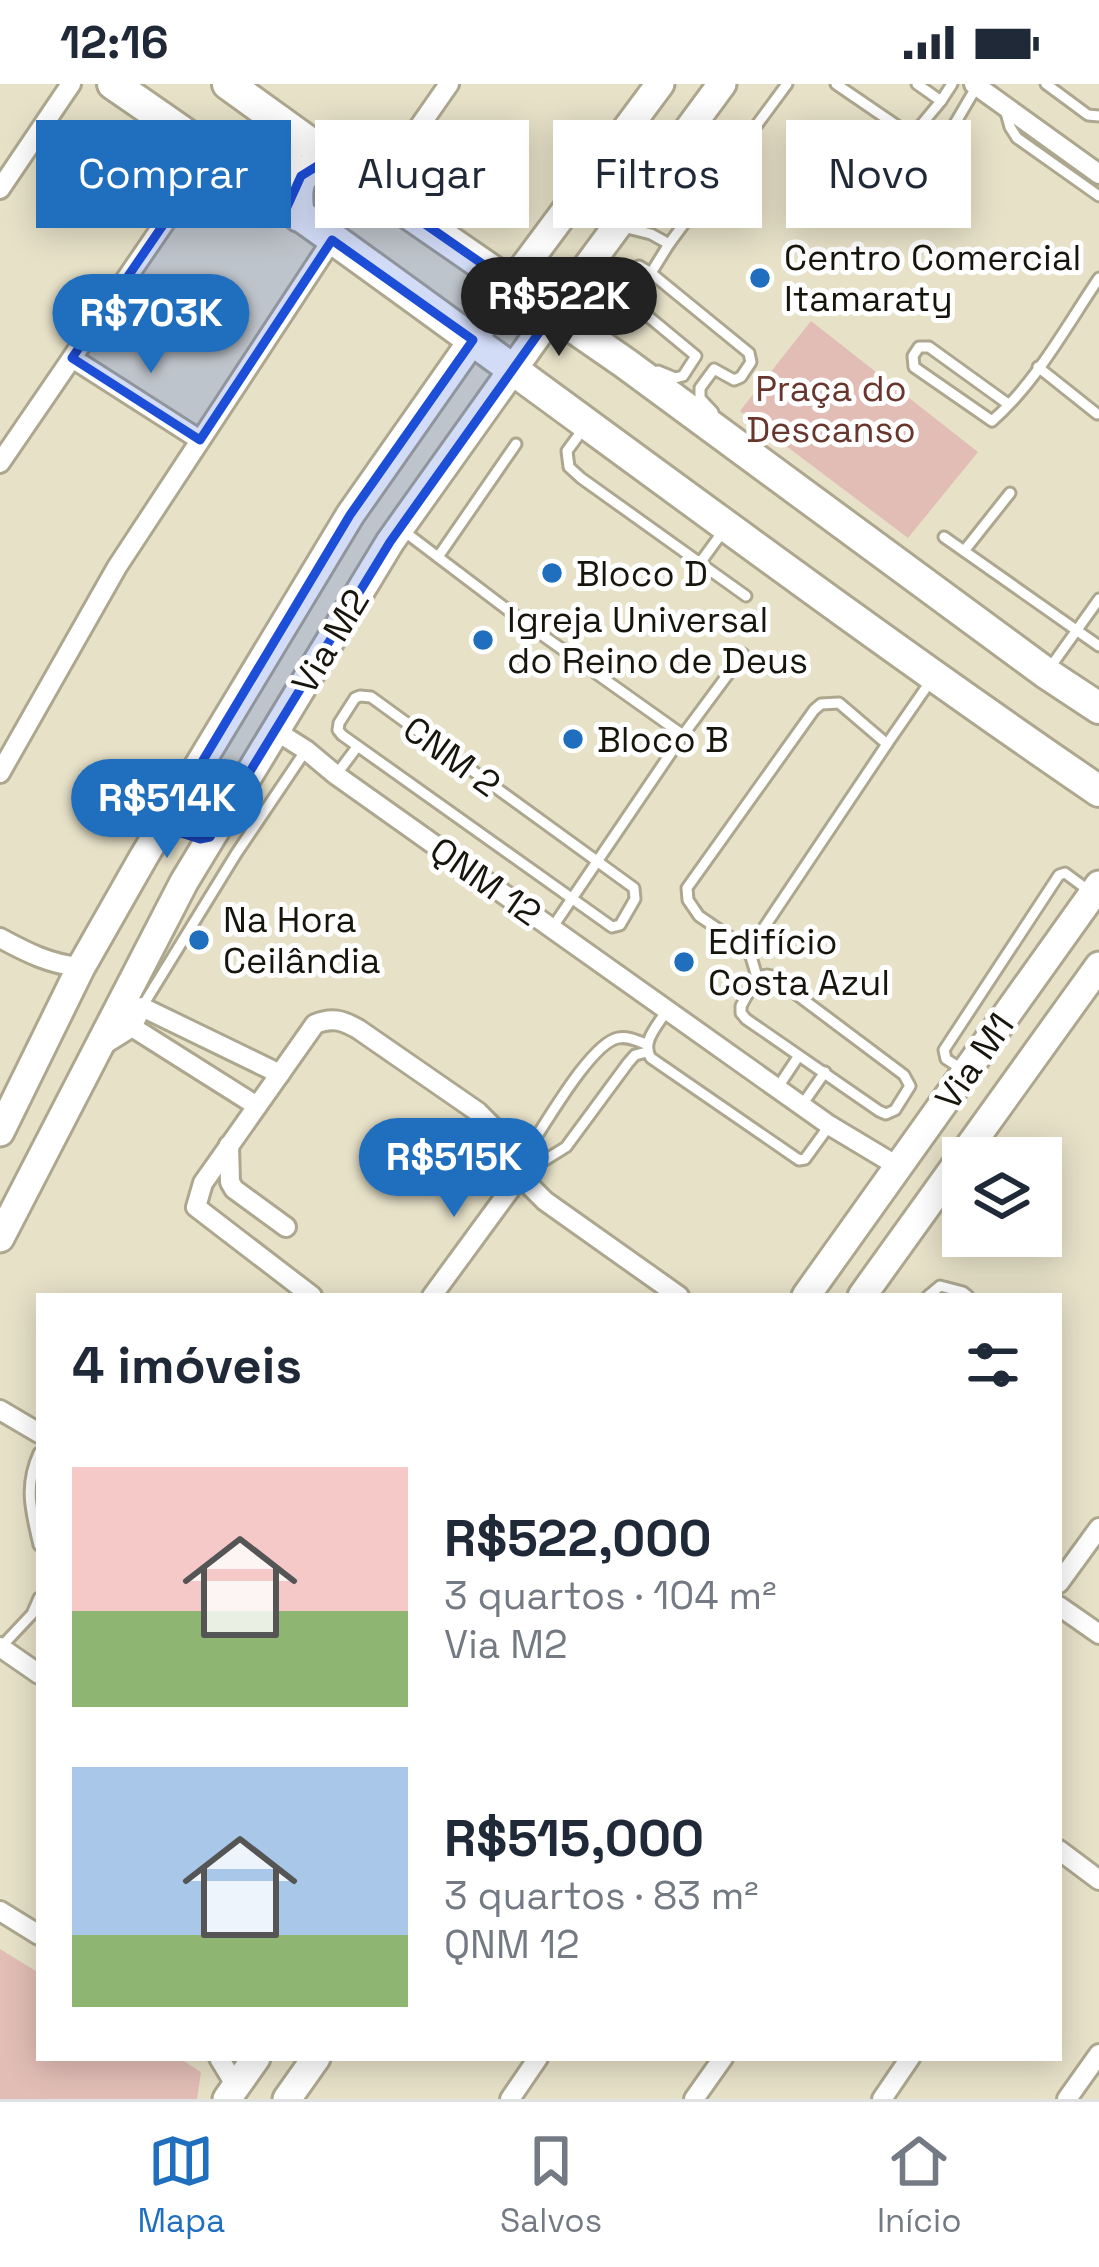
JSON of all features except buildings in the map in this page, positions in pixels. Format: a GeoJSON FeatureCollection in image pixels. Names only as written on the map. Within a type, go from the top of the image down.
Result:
{"type":"FeatureCollection","features":[{"type":"Feature","properties":{"kind":"main road"},"geometry":{"type":"LineString","coordinates":[[113,84],[166,120]]}},
{"type":"Feature","properties":{"kind":"main road"},"geometry":{"type":"LineString","coordinates":[[0,1132],[81,968],[143,858],[350,515],[660,84]]}},
{"type":"Feature","properties":{"kind":"main road","name":"Via M2"},"geometry":{"type":"LineString","coordinates":[[695,120],[722,84]]}},
{"type":"Feature","properties":{"kind":"main road"},"geometry":{"type":"LineString","coordinates":[[245,89],[278,120]]}},
{"type":"Feature","properties":{"kind":"main road"},"geometry":{"type":"LineString","coordinates":[[299,216],[296,186],[315,165]]}},
{"type":"Feature","properties":{"kind":"main road"},"geometry":{"type":"LineString","coordinates":[[291,210],[933,677],[1099,791]]}},
{"type":"Feature","properties":{"kind":"main road"},"geometry":{"type":"LineString","coordinates":[[430,228],[625,362],[1099,708]]}},
{"type":"Feature","properties":{"kind":"main road","name":"Via M2"},"geometry":{"type":"LineString","coordinates":[[0,1238],[100,1047],[181,918],[184,882],[206,844],[395,536],[616,228]]}},
{"type":"Feature","properties":{"kind":"main road"},"geometry":{"type":"LineString","coordinates":[[350,515],[378,515],[395,536]]}},
{"type":"Feature","properties":{"kind":"main road"},"geometry":{"type":"LineString","coordinates":[[172,812],[181,832],[206,844]]}},
{"type":"Feature","properties":{"kind":"main road"},"geometry":{"type":"LineString","coordinates":[[143,858],[164,856],[184,882]]}},
{"type":"Feature","properties":{"kind":"main road","name":"Via M1"},"geometry":{"type":"LineString","coordinates":[[808,1293],[1096,889]]}},
{"type":"Feature","properties":{"kind":"main road","name":"Via M1"},"geometry":{"type":"LineString","coordinates":[[864,1293],[1099,966]]}},
{"type":"Feature","properties":{"kind":"main road"},"geometry":{"type":"LineString","coordinates":[[1007,1095],[1023,1053],[1057,1003],[1049,983],[1028,983]]}},
{"type":"Feature","properties":{"kind":"main road"},"geometry":{"type":"LineString","coordinates":[[892,1253],[883,1259],[872,1258],[864,1250],[865,1236],[940,1132],[963,1077]]}},
{"type":"Feature","properties":{"kind":"main road"},"geometry":{"type":"LineString","coordinates":[[828,1267],[838,1265],[850,1274],[853,1286],[848,1293]]}},
{"type":"Feature","properties":{"kind":"main road"},"geometry":{"type":"LineString","coordinates":[[231,2093],[254,2061]]}},
{"type":"Feature","properties":{"kind":"main road"},"geometry":{"type":"LineString","coordinates":[[287,2099],[314,2061]]}},
{"type":"Feature","properties":{"kind":"street"},"geometry":{"type":"LineString","coordinates":[[0,189],[71,84]]}},
{"type":"Feature","properties":{"kind":"street"},"geometry":{"type":"LineString","coordinates":[[424,120],[449,84]]}},
{"type":"Feature","properties":{"kind":"street"},"geometry":{"type":"LineString","coordinates":[[975,85],[1099,174]]}},
{"type":"Feature","properties":{"kind":"street"},"geometry":{"type":"LineString","coordinates":[[0,464],[161,228]]}},
{"type":"Feature","properties":{"kind":"street"},"geometry":{"type":"LineString","coordinates":[[0,773],[117,566],[332,240]]}},
{"type":"Feature","properties":{"kind":"street"},"geometry":{"type":"LineString","coordinates":[[72,358],[200,440]]}},
{"type":"Feature","properties":{"kind":"street","name":"QNM 12"},"geometry":{"type":"LineString","coordinates":[[276,731],[830,1126],[898,1167]]}},
{"type":"Feature","properties":{"kind":"street"},"geometry":{"type":"LineString","coordinates":[[0,938],[44,960],[81,968]]}},
{"type":"Feature","properties":{"kind":"street"},"geometry":{"type":"LineString","coordinates":[[100,1047],[132,1027],[142,1007],[280,1074]]}},
{"type":"Feature","properties":{"kind":"street"},"geometry":{"type":"LineString","coordinates":[[308,1293],[196,1207],[203,1183],[229,1145],[315,1024],[327,1019],[347,1023],[478,1112],[511,1149],[520,1175],[545,1201],[675,1293]]}},
{"type":"Feature","properties":{"kind":"street"},"geometry":{"type":"LineString","coordinates":[[132,1027],[257,1106]]}},
{"type":"Feature","properties":{"kind":"street"},"geometry":{"type":"LineString","coordinates":[[229,1145],[234,1189],[286,1227]]}},
{"type":"Feature","properties":{"kind":"street"},"geometry":{"type":"LineString","coordinates":[[434,1293],[520,1175]]}},
{"type":"Feature","properties":{"kind":"street"},"geometry":{"type":"LineString","coordinates":[[0,1410],[36,1431]]}},
{"type":"Feature","properties":{"kind":"street"},"geometry":{"type":"LineString","coordinates":[[1062,1579],[1099,1528]]}},
{"type":"Feature","properties":{"kind":"street"},"geometry":{"type":"LineString","coordinates":[[1062,1608],[1099,1634]]}},
{"type":"Feature","properties":{"kind":"street"},"geometry":{"type":"LineString","coordinates":[[0,1647],[36,1671]]}},
{"type":"Feature","properties":{"kind":"street"},"geometry":{"type":"LineString","coordinates":[[1062,1852],[1099,1880]]}},
{"type":"Feature","properties":{"kind":"street"},"geometry":{"type":"LineString","coordinates":[[0,1912],[36,1933]]}},
{"type":"Feature","properties":{"kind":"street"},"geometry":{"type":"LineString","coordinates":[[1067,2099],[1099,2054]]}},
{"type":"Feature","properties":{"kind":"street"},"geometry":{"type":"LineString","coordinates":[[220,2061],[231,2093]]}},
{"type":"Feature","properties":{"kind":"street"},"geometry":{"type":"LineString","coordinates":[[510,2099],[536,2061]]}},
{"type":"Feature","properties":{"kind":"street"},"geometry":{"type":"LineString","coordinates":[[694,2099],[721,2061]]}},
{"type":"Feature","properties":{"kind":"street"},"geometry":{"type":"LineString","coordinates":[[882,2099],[908,2061]]}},
{"type":"Feature","properties":{"kind":"lane"},"geometry":{"type":"LineString","coordinates":[[650,272],[787,84]]}},
{"type":"Feature","properties":{"kind":"lane"},"geometry":{"type":"LineString","coordinates":[[836,84],[908,135],[915,135],[952,84]]}},
{"type":"Feature","properties":{"kind":"lane"},"geometry":{"type":"LineString","coordinates":[[917,84],[940,101]]}},
{"type":"Feature","properties":{"kind":"lane"},"geometry":{"type":"LineString","coordinates":[[1046,84],[1088,115],[1099,116]]}},
{"type":"Feature","properties":{"kind":"lane"},"geometry":{"type":"LineString","coordinates":[[955,120],[975,85]]}},
{"type":"Feature","properties":{"kind":"lane"},"geometry":{"type":"LineString","coordinates":[[1005,106],[1017,139],[1099,196]]}},
{"type":"Feature","properties":{"kind":"lane"},"geometry":{"type":"LineString","coordinates":[[635,228],[669,244]]}},
{"type":"Feature","properties":{"kind":"lane"},"geometry":{"type":"LineString","coordinates":[[639,266],[650,272],[751,357],[744,373],[734,380],[714,369],[620,293],[620,281],[628,271],[639,266]]}},
{"type":"Feature","properties":{"kind":"lane"},"geometry":{"type":"LineString","coordinates":[[1008,404],[929,346],[919,347],[913,356],[914,367],[989,421],[995,419],[1008,404],[1038,367],[1099,278]]}},
{"type":"Feature","properties":{"kind":"lane"},"geometry":{"type":"LineString","coordinates":[[625,362],[675,378],[683,376],[696,356]]}},
{"type":"Feature","properties":{"kind":"lane"},"geometry":{"type":"LineString","coordinates":[[1038,367],[1097,414]]}},
{"type":"Feature","properties":{"kind":"lane"},"geometry":{"type":"LineString","coordinates":[[714,369],[698,391],[719,419],[722,433]]}},
{"type":"Feature","properties":{"kind":"lane"},"geometry":{"type":"LineString","coordinates":[[587,424],[567,451],[569,467],[746,596]]}},
{"type":"Feature","properties":{"kind":"lane"},"geometry":{"type":"LineString","coordinates":[[438,557],[516,444]]}},
{"type":"Feature","properties":{"kind":"lane"},"geometry":{"type":"LineString","coordinates":[[964,551],[1010,493]]}},
{"type":"Feature","properties":{"kind":"lane"},"geometry":{"type":"LineString","coordinates":[[700,563],[728,525]]}},
{"type":"Feature","properties":{"kind":"lane"},"geometry":{"type":"LineString","coordinates":[[395,536],[438,557],[683,735]]}},
{"type":"Feature","properties":{"kind":"lane"},"geometry":{"type":"LineString","coordinates":[[944,537],[1099,646]]}},
{"type":"Feature","properties":{"kind":"lane"},"geometry":{"type":"LineString","coordinates":[[1046,673],[1099,599]]}},
{"type":"Feature","properties":{"kind":"lane"},"geometry":{"type":"LineString","coordinates":[[552,928],[743,654]]}},
{"type":"Feature","properties":{"kind":"lane"},"geometry":{"type":"LineString","coordinates":[[749,950],[933,677]]}},
{"type":"Feature","properties":{"kind":"lane","name":"CNM 2"},"geometry":{"type":"LineString","coordinates":[[355,698],[370,698],[597,861],[636,892],[620,925],[612,926],[357,747],[338,730],[339,723],[355,698]]}},
{"type":"Feature","properties":{"kind":"lane"},"geometry":{"type":"LineString","coordinates":[[758,977],[772,976],[904,1075],[910,1086],[895,1110],[886,1114],[741,1013],[758,977],[749,950],[699,916],[688,901],[687,888],[821,704],[838,703],[887,744]]}},
{"type":"Feature","properties":{"kind":"lane","name":"CNM 2"},"geometry":{"type":"LineString","coordinates":[[336,775],[357,747]]}},
{"type":"Feature","properties":{"kind":"lane"},"geometry":{"type":"LineString","coordinates":[[142,1007],[181,918],[231,862],[306,750]]}},
{"type":"Feature","properties":{"kind":"lane"},"geometry":{"type":"LineString","coordinates":[[206,844],[231,862]]}},
{"type":"Feature","properties":{"kind":"lane"},"geometry":{"type":"LineString","coordinates":[[963,1077],[944,1050],[1059,874],[1096,889]]}},
{"type":"Feature","properties":{"kind":"lane"},"geometry":{"type":"LineString","coordinates":[[520,1175],[566,1147],[628,1063],[646,1048],[667,1010]]}},
{"type":"Feature","properties":{"kind":"lane"},"geometry":{"type":"LineString","coordinates":[[533,1142],[596,1051],[616,1038],[628,1037],[646,1048],[651,1058],[799,1160],[805,1159],[830,1126]]}},
{"type":"Feature","properties":{"kind":"lane"},"geometry":{"type":"LineString","coordinates":[[778,1088],[798,1057]]}},
{"type":"Feature","properties":{"kind":"lane"},"geometry":{"type":"LineString","coordinates":[[802,1105],[825,1072]]}},
{"type":"Feature","properties":{"kind":"lane"},"geometry":{"type":"LineString","coordinates":[[932,1293],[940,1286],[964,1293]]}},
{"type":"Feature","properties":{"kind":"lane"},"geometry":{"type":"LineString","coordinates":[[36,1459],[30,1472],[30,1504],[36,1531]]}},
{"type":"Feature","properties":{"kind":"lane"},"geometry":{"type":"LineString","coordinates":[[0,1647],[36,1605]]}},
{"type":"Feature","properties":{"kind":"highlighted area"},"geometry":{"type":"Polygon","coordinates":[[[213,152],[287,207],[301,176],[330,158],[553,313],[390,542],[210,837],[200,839],[181,833],[172,812],[350,515],[473,340],[332,240],[200,440],[72,358],[213,152]]]}},
{"type":"Feature","properties":{"kind":"green space","name":"Praça do Descanso"},"geometry":{"type":"Polygon","coordinates":[[[811,321],[978,452],[908,538],[740,411],[811,321]]]}},
{"type":"Feature","properties":{"kind":"green space"},"geometry":{"type":"Polygon","coordinates":[[[0,1949],[36,1971],[36,2061],[184,2061],[201,2072],[197,2099],[0,2099],[0,1949]]]}},
{"type":"Feature","properties":{"kind":"place","name":"Centro Comercial Itamaraty"},"geometry":{"type":"Point","coordinates":[760,278]}},
{"type":"Feature","properties":{"kind":"place","name":"Bloco D"},"geometry":{"type":"Point","coordinates":[552,573]}},
{"type":"Feature","properties":{"kind":"place","name":"Igreja Universal do Reino de Deus"},"geometry":{"type":"Point","coordinates":[483,640]}},
{"type":"Feature","properties":{"kind":"place","name":"Bloco B"},"geometry":{"type":"Point","coordinates":[573,739]}},
{"type":"Feature","properties":{"kind":"place","name":"Na Hora Ceilândia"},"geometry":{"type":"Point","coordinates":[199,940]}},
{"type":"Feature","properties":{"kind":"place","name":"Edifício Costa Azul"},"geometry":{"type":"Point","coordinates":[684,962]}}]}
